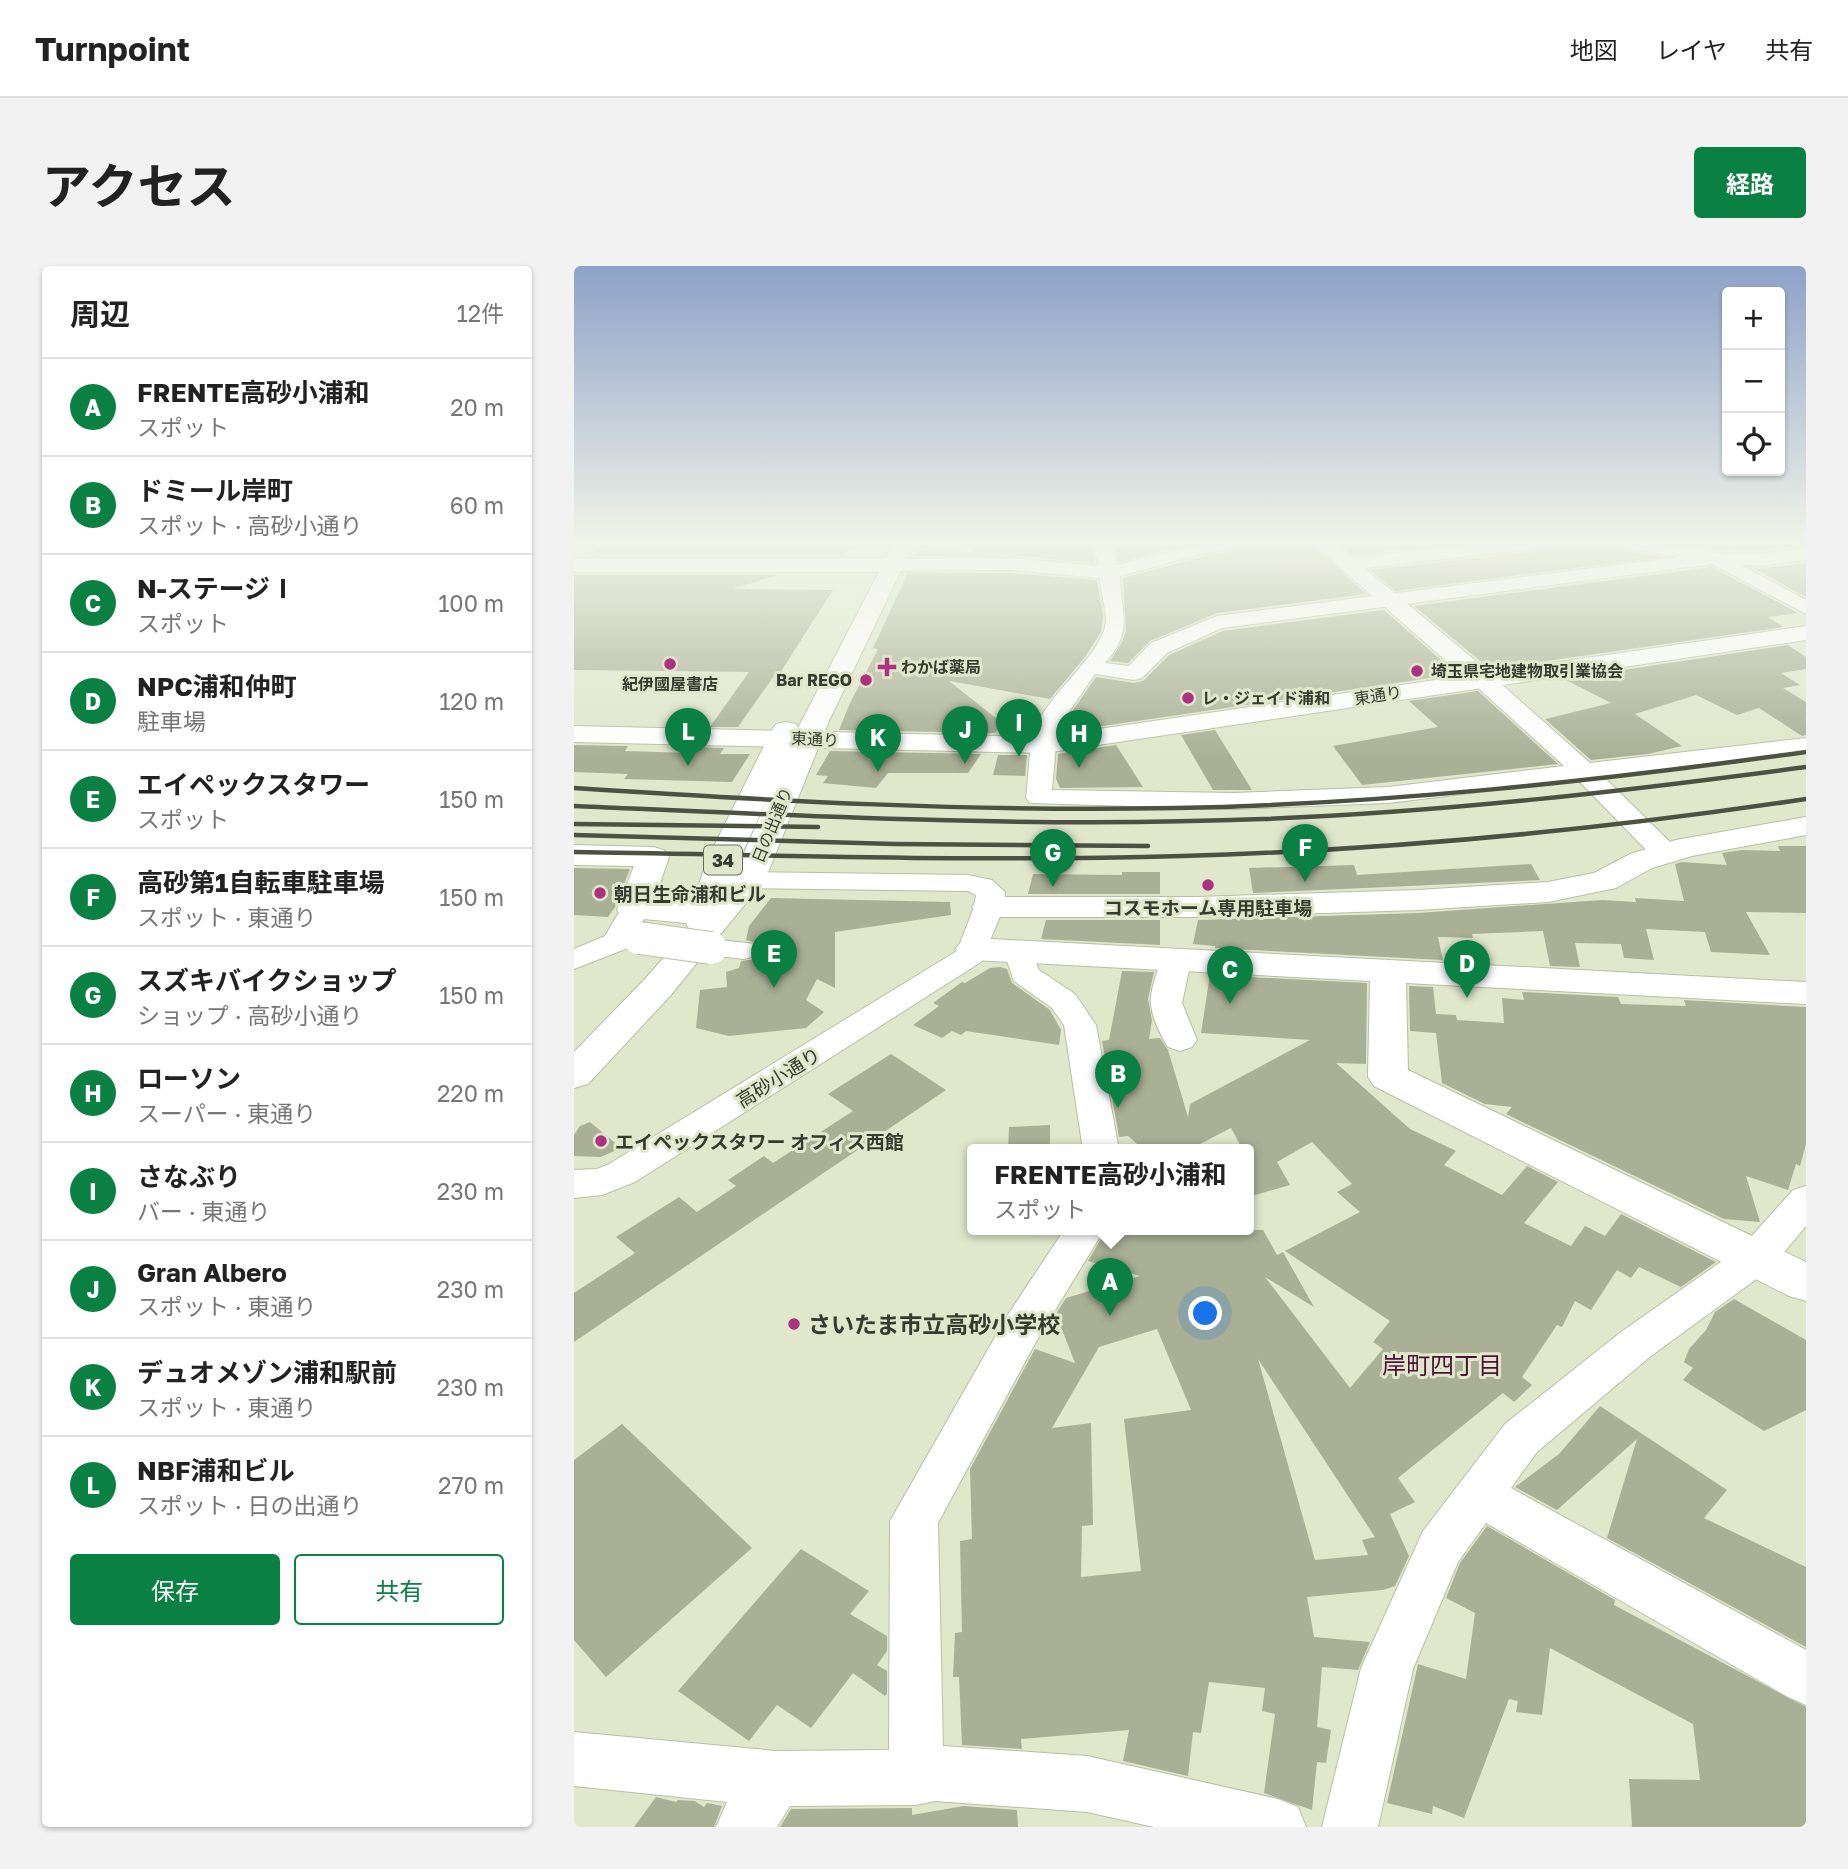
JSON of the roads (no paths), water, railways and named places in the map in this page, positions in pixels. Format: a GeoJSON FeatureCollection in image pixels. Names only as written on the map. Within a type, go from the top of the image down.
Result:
{"type":"FeatureCollection","features":[{"type":"Feature","properties":{"kind":"street","name":"日の出通り"},"geometry":{"type":"LineString","coordinates":[[706,932],[723,860],[794,739],[857,614]]}},
{"type":"Feature","properties":{"kind":"street"},"geometry":{"type":"LineString","coordinates":[[1114,614],[1116,621],[1105,650],[1089,667],[1050,722],[1044,745],[1039,798],[1234,801],[1388,795],[1806,745]]}},
{"type":"Feature","properties":{"kind":"street"},"geometry":{"type":"LineString","coordinates":[[1089,667],[1134,673],[1159,648],[1217,622],[1280,614]]}},
{"type":"Feature","properties":{"kind":"street"},"geometry":{"type":"LineString","coordinates":[[1404,614],[1482,679],[1586,773],[1654,841]]}},
{"type":"Feature","properties":{"kind":"street","name":"東通り"},"geometry":{"type":"LineString","coordinates":[[794,739],[1044,745],[1806,633]]}},
{"type":"Feature","properties":{"kind":"street"},"geometry":{"type":"LineString","coordinates":[[574,724],[586,719],[602,719],[794,739]]}},
{"type":"Feature","properties":{"kind":"street"},"geometry":{"type":"LineString","coordinates":[[574,733],[794,739]]}},
{"type":"Feature","properties":{"kind":"street","name":"日の出通り"},"geometry":{"type":"LineString","coordinates":[[706,932],[749,880],[794,739]]}},
{"type":"Feature","properties":{"kind":"street"},"geometry":{"type":"LineString","coordinates":[[1654,841],[1806,826]]}},
{"type":"Feature","properties":{"kind":"street"},"geometry":{"type":"LineString","coordinates":[[989,907],[1197,907],[1418,900],[1548,892],[1604,881],[1641,861],[1654,841]]}},
{"type":"Feature","properties":{"kind":"street"},"geometry":{"type":"LineString","coordinates":[[574,855],[653,857],[636,924],[617,942],[574,960]]}},
{"type":"Feature","properties":{"kind":"street"},"geometry":{"type":"LineString","coordinates":[[749,880],[968,883],[982,886],[990,892],[989,907],[973,949],[1019,954],[1806,993]]}},
{"type":"Feature","properties":{"kind":"street"},"geometry":{"type":"LineString","coordinates":[[636,924],[706,932],[744,950]]}},
{"type":"Feature","properties":{"kind":"street"},"geometry":{"type":"LineString","coordinates":[[574,1075],[706,932]]}},
{"type":"Feature","properties":{"kind":"street","name":"高砂小通り"},"geometry":{"type":"LineString","coordinates":[[574,1184],[602,1182],[622,1173],[869,1021],[970,956],[973,949]]}},
{"type":"Feature","properties":{"kind":"street"},"geometry":{"type":"LineString","coordinates":[[1019,954],[1025,974],[1064,1001],[1080,1025],[1100,1144]]}},
{"type":"Feature","properties":{"kind":"street"},"geometry":{"type":"LineString","coordinates":[[1176,961],[1166,1003],[1180,1040]]}},
{"type":"Feature","properties":{"kind":"street"},"geometry":{"type":"LineString","coordinates":[[1388,972],[1388,1077],[1806,1283]]}},
{"type":"Feature","properties":{"kind":"street"},"geometry":{"type":"LineString","coordinates":[[1350,1827],[1388,1668],[1440,1547],[1521,1438],[1636,1344],[1756,1258],[1806,1200]]}},
{"type":"Feature","properties":{"kind":"street"},"geometry":{"type":"LineString","coordinates":[[916,1777],[914,1521],[1022,1328],[1082,1235]]}},
{"type":"Feature","properties":{"kind":"street"},"geometry":{"type":"LineString","coordinates":[[1479,1494],[1806,1679]]}},
{"type":"Feature","properties":{"kind":"street"},"geometry":{"type":"LineString","coordinates":[[574,1759],[776,1779],[916,1777],[935,1773],[1087,1784],[1278,1827]]}},
{"type":"Feature","properties":{"kind":"street"},"geometry":{"type":"LineString","coordinates":[[744,1827],[776,1779]]}},
{"type":"Feature","properties":{"kind":"railway"},"geometry":{"type":"LineString","coordinates":[[574,788],[875,804],[1025,808],[1255,806],[1492,789],[1806,752]]}},
{"type":"Feature","properties":{"kind":"railway"},"geometry":{"type":"LineString","coordinates":[[574,806],[1004,821],[1263,819],[1535,799],[1806,767]]}},
{"type":"Feature","properties":{"kind":"railway"},"geometry":{"type":"LineString","coordinates":[[574,852],[1030,858],[1260,853],[1495,837],[1806,799]]}},
{"type":"Feature","properties":{"kind":"railway"},"geometry":{"type":"LineString","coordinates":[[574,824],[818,827]]}},
{"type":"Feature","properties":{"kind":"railway"},"geometry":{"type":"LineString","coordinates":[[574,835],[894,844],[1148,846]]}},
{"type":"Feature","properties":{"kind":"place","name":"紀伊國屋書店"},"geometry":{"type":"Point","coordinates":[670,664]}},
{"type":"Feature","properties":{"kind":"place","name":"わかば薬局"},"geometry":{"type":"Point","coordinates":[887,667]}},
{"type":"Feature","properties":{"kind":"place","name":"埼玉県宅地建物取引業協会"},"geometry":{"type":"Point","coordinates":[1417,671]}},
{"type":"Feature","properties":{"kind":"place","name":"Bar REGO"},"geometry":{"type":"Point","coordinates":[866,680]}},
{"type":"Feature","properties":{"kind":"place","name":"レ・ジェイド浦和"},"geometry":{"type":"Point","coordinates":[1188,698]}},
{"type":"Feature","properties":{"kind":"place","name":"さなぶり"},"geometry":{"type":"Point","coordinates":[1019,757]}},
{"type":"Feature","properties":{"kind":"place","name":"Gran Albero"},"geometry":{"type":"Point","coordinates":[965,764]}},
{"type":"Feature","properties":{"kind":"place","name":"NBF浦和ビル"},"geometry":{"type":"Point","coordinates":[688,766]}},
{"type":"Feature","properties":{"kind":"place","name":"ローソン"},"geometry":{"type":"Point","coordinates":[1079,768]}},
{"type":"Feature","properties":{"kind":"place","name":"デュオメゾン浦和駅前"},"geometry":{"type":"Point","coordinates":[878,772]}},
{"type":"Feature","properties":{"kind":"place","name":"高砂第1自転車駐車場"},"geometry":{"type":"Point","coordinates":[1305,882]}},
{"type":"Feature","properties":{"kind":"place","name":"コスモホーム専用駐車場"},"geometry":{"type":"Point","coordinates":[1208,885]}},
{"type":"Feature","properties":{"kind":"place","name":"スズキバイクショップ"},"geometry":{"type":"Point","coordinates":[1053,887]}},
{"type":"Feature","properties":{"kind":"place","name":"朝日生命浦和ビル"},"geometry":{"type":"Point","coordinates":[600,893]}},
{"type":"Feature","properties":{"kind":"place","name":"エイペックスタワー"},"geometry":{"type":"Point","coordinates":[774,988]}},
{"type":"Feature","properties":{"kind":"place","name":"NPC浦和仲町"},"geometry":{"type":"Point","coordinates":[1467,998]}},
{"type":"Feature","properties":{"kind":"place","name":"N-ステージⅠ"},"geometry":{"type":"Point","coordinates":[1230,1004]}},
{"type":"Feature","properties":{"kind":"place","name":"ドミール岸町"},"geometry":{"type":"Point","coordinates":[1118,1108]}},
{"type":"Feature","properties":{"kind":"place","name":"エイペックスタワー オフィス西館"},"geometry":{"type":"Point","coordinates":[601,1141]}},
{"type":"Feature","properties":{"kind":"place","name":"FRENTE高砂小浦和"},"geometry":{"type":"Point","coordinates":[1110,1316]}},
{"type":"Feature","properties":{"kind":"place","name":"さいたま市立高砂小学校"},"geometry":{"type":"Point","coordinates":[794,1324]}},
{"type":"Feature","properties":{"kind":"district","name":"岸町四丁目"},"geometry":{"type":"Point","coordinates":[1442,1364]}}]}
